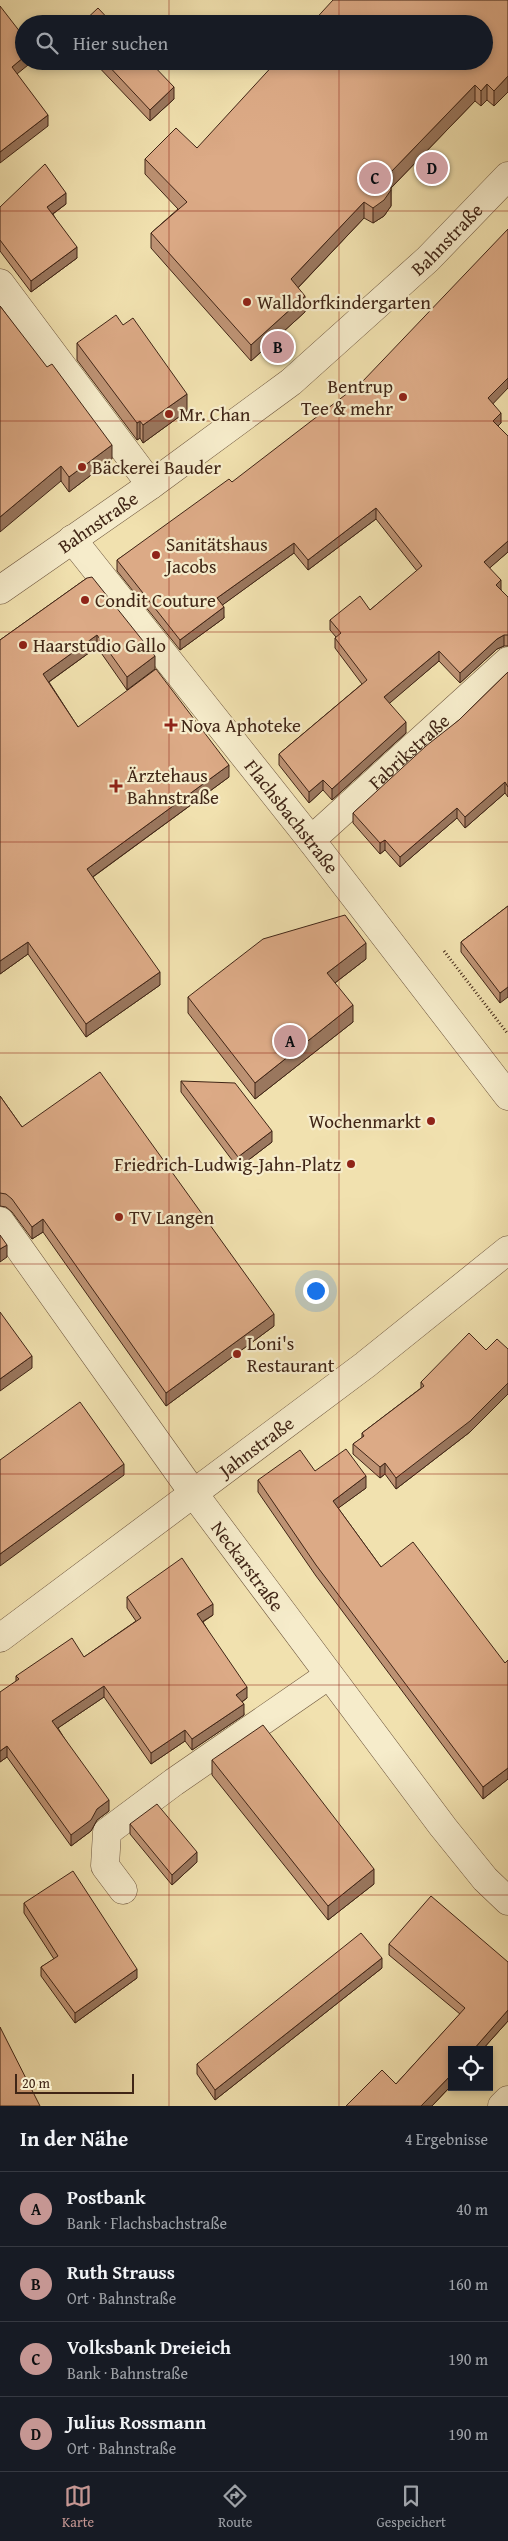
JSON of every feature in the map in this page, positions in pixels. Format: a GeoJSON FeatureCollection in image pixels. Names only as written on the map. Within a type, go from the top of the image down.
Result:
{"type":"FeatureCollection","features":[{"type":"Feature","properties":{"kind":"street","name":"Bahnstraße"},"geometry":{"type":"LineString","coordinates":[[0,590],[151,485],[291,382],[428,259],[508,176]]}},
{"type":"Feature","properties":{"kind":"street"},"geometry":{"type":"LineString","coordinates":[[0,283],[151,485]]}},
{"type":"Feature","properties":{"kind":"street","name":"Flachsbachstraße"},"geometry":{"type":"LineString","coordinates":[[72,539],[310,840],[508,1096]]}},
{"type":"Feature","properties":{"kind":"street","name":"Fabrikstraße"},"geometry":{"type":"LineString","coordinates":[[310,840],[508,661]]}},
{"type":"Feature","properties":{"kind":"street","name":"Neckarstraße"},"geometry":{"type":"LineString","coordinates":[[0,1221],[194,1494],[447,1833],[485,1879],[508,1901]]}},
{"type":"Feature","properties":{"kind":"street","name":"Jahnstraße"},"geometry":{"type":"LineString","coordinates":[[0,1638],[365,1365],[508,1250]]}},
{"type":"Feature","properties":{"kind":"street"},"geometry":{"type":"LineString","coordinates":[[123,1890],[106,1866],[107,1832],[174,1782],[329,1675]]}},
{"type":"Feature","properties":{"kind":"street"},"geometry":{"type":"LineString","coordinates":[[502,2106],[508,2100]]}},
{"type":"Feature","properties":{"kind":"building"},"geometry":{"type":"Polygon","coordinates":[[[333,0],[508,0],[508,76],[494,91],[487,84],[481,91],[475,85],[390,173],[391,190],[384,200],[373,208],[364,202],[291,279],[305,296],[251,345],[151,233],[187,202],[145,159],[176,128],[197,148],[269,70],[493,70],[493,15],[319,15],[333,0]]]}},
{"type":"Feature","properties":{"kind":"building"},"geometry":{"type":"Polygon","coordinates":[[[0,6],[15,25],[15,64],[12,67],[48,115],[0,152],[0,6]]]}},
{"type":"Feature","properties":{"kind":"building"},"geometry":{"type":"Polygon","coordinates":[[[98,8],[105,15],[91,15],[98,8]]]}},
{"type":"Feature","properties":{"kind":"building"},"geometry":{"type":"Polygon","coordinates":[[[112,70],[158,70],[174,87],[150,110],[112,70]]]}},
{"type":"Feature","properties":{"kind":"building"},"geometry":{"type":"Polygon","coordinates":[[[45,164],[66,193],[47,207],[77,247],[31,281],[0,240],[0,207],[45,164]]]}},
{"type":"Feature","properties":{"kind":"building"},"geometry":{"type":"Polygon","coordinates":[[[508,229],[508,378],[488,398],[501,413],[493,421],[508,436],[508,541],[484,562],[501,580],[496,585],[508,597],[508,635],[497,639],[460,673],[439,651],[384,697],[406,722],[332,789],[323,780],[309,792],[279,754],[367,680],[335,638],[341,633],[330,620],[360,596],[370,610],[422,566],[376,508],[308,560],[294,543],[217,598],[224,607],[180,640],[117,560],[229,479],[232,482],[362,382],[508,229]]]}},
{"type":"Feature","properties":{"kind":"building"},"geometry":{"type":"Polygon","coordinates":[[[0,306],[47,367],[52,364],[112,445],[69,477],[61,466],[0,517],[0,306]]]}},
{"type":"Feature","properties":{"kind":"building"},"geometry":{"type":"Polygon","coordinates":[[[116,315],[123,325],[133,318],[187,394],[143,425],[140,421],[137,423],[77,343],[116,315]]]}},
{"type":"Feature","properties":{"kind":"building"},"geometry":{"type":"Polygon","coordinates":[[[92,577],[155,656],[127,677],[97,635],[43,674],[78,727],[156,669],[229,765],[87,869],[160,972],[86,1024],[28,942],[0,961],[0,640],[87,578],[92,577]]]}},
{"type":"Feature","properties":{"kind":"building"},"geometry":{"type":"Polygon","coordinates":[[[508,672],[508,787],[505,782],[465,817],[457,808],[400,857],[385,840],[380,843],[353,813],[426,746],[459,720],[508,672]]]}},
{"type":"Feature","properties":{"kind":"building"},"geometry":{"type":"Polygon","coordinates":[[[508,906],[508,987],[500,993],[461,942],[508,906]]]}},
{"type":"Feature","properties":{"kind":"building"},"geometry":{"type":"Polygon","coordinates":[[[345,915],[366,943],[327,973],[353,1005],[255,1083],[188,997],[263,939],[345,915]]]}},
{"type":"Feature","properties":{"kind":"building"},"geometry":{"type":"Polygon","coordinates":[[[100,1072],[274,1314],[166,1393],[43,1219],[32,1227],[12,1199],[6,1194],[0,1193],[0,1096],[22,1127],[100,1072]]]}},
{"type":"Feature","properties":{"kind":"building"},"geometry":{"type":"Polygon","coordinates":[[[181,1081],[235,1083],[272,1131],[238,1157],[181,1081]]]}},
{"type":"Feature","properties":{"kind":"building"},"geometry":{"type":"Polygon","coordinates":[[[0,1235],[7,1245],[0,1249],[0,1235]]]}},
{"type":"Feature","properties":{"kind":"building"},"geometry":{"type":"Polygon","coordinates":[[[0,1312],[32,1356],[0,1379],[0,1312]]]}},
{"type":"Feature","properties":{"kind":"building"},"geometry":{"type":"Polygon","coordinates":[[[469,1333],[486,1350],[497,1339],[508,1349],[508,1383],[470,1421],[396,1478],[385,1463],[380,1467],[353,1444],[364,1436],[362,1433],[424,1386],[421,1382],[469,1333]]]}},
{"type":"Feature","properties":{"kind":"building"},"geometry":{"type":"Polygon","coordinates":[[[80,1402],[124,1464],[0,1554],[0,1460],[80,1402]]]}},
{"type":"Feature","properties":{"kind":"building"},"geometry":{"type":"Polygon","coordinates":[[[346,1449],[366,1476],[333,1501],[381,1567],[413,1542],[505,1663],[508,1660],[508,1768],[483,1787],[316,1565],[258,1480],[300,1450],[315,1471],[346,1449]]]}},
{"type":"Feature","properties":{"kind":"building"},"geometry":{"type":"Polygon","coordinates":[[[182,1558],[213,1604],[197,1614],[247,1687],[236,1695],[244,1704],[192,1739],[185,1730],[151,1753],[104,1686],[52,1721],[109,1800],[97,1809],[91,1820],[71,1835],[7,1746],[0,1751],[0,1692],[19,1679],[16,1676],[72,1638],[84,1657],[141,1618],[127,1597],[182,1558]]]}},
{"type":"Feature","properties":{"kind":"building"},"geometry":{"type":"Polygon","coordinates":[[[263,1725],[374,1869],[328,1906],[212,1760],[263,1725]]]}},
{"type":"Feature","properties":{"kind":"building"},"geometry":{"type":"Polygon","coordinates":[[[157,1804],[197,1852],[172,1875],[130,1824],[157,1804]]]}},
{"type":"Feature","properties":{"kind":"building"},"geometry":{"type":"Polygon","coordinates":[[[73,1871],[137,1969],[75,2013],[41,1967],[58,1956],[24,1903],[73,1871]]]}},
{"type":"Feature","properties":{"kind":"building"},"geometry":{"type":"Polygon","coordinates":[[[431,1896],[508,1962],[508,2010],[476,2046],[448,2046],[448,2078],[421,2106],[346,2106],[382,2070],[396,2084],[465,2008],[389,1944],[431,1896]]]}},
{"type":"Feature","properties":{"kind":"building"},"geometry":{"type":"Polygon","coordinates":[[[361,1933],[382,1958],[215,2090],[197,2064],[361,1933]]]}},
{"type":"Feature","properties":{"kind":"building"},"geometry":{"type":"Polygon","coordinates":[[[0,2027],[40,2106],[0,2106],[0,2027]]]}},
{"type":"Feature","properties":{"kind":"place","name":"Julius Rossmann"},"geometry":{"type":"Point","coordinates":[432,168]}},
{"type":"Feature","properties":{"kind":"place","name":"Volksbank Dreieich"},"geometry":{"type":"Point","coordinates":[375,178]}},
{"type":"Feature","properties":{"kind":"place","name":"Walldorfkindergarten"},"geometry":{"type":"Point","coordinates":[247,302]}},
{"type":"Feature","properties":{"kind":"place","name":"Ruth Strauss"},"geometry":{"type":"Point","coordinates":[278,347]}},
{"type":"Feature","properties":{"kind":"place","name":"Bentrup Tee & mehr"},"geometry":{"type":"Point","coordinates":[403,397]}},
{"type":"Feature","properties":{"kind":"place","name":"Mr. Chan"},"geometry":{"type":"Point","coordinates":[169,414]}},
{"type":"Feature","properties":{"kind":"place","name":"Bäckerei Bauder"},"geometry":{"type":"Point","coordinates":[82,467]}},
{"type":"Feature","properties":{"kind":"place","name":"Sanitätshaus Jacobs"},"geometry":{"type":"Point","coordinates":[156,555]}},
{"type":"Feature","properties":{"kind":"place","name":"Condit Couture"},"geometry":{"type":"Point","coordinates":[85,600]}},
{"type":"Feature","properties":{"kind":"place","name":"Haarstudio Gallo"},"geometry":{"type":"Point","coordinates":[23,645]}},
{"type":"Feature","properties":{"kind":"place","name":"Nova Aphoteke"},"geometry":{"type":"Point","coordinates":[171,725]}},
{"type":"Feature","properties":{"kind":"place","name":"Ärztehaus Bahnstraße"},"geometry":{"type":"Point","coordinates":[116,786]}},
{"type":"Feature","properties":{"kind":"place","name":"Postbank"},"geometry":{"type":"Point","coordinates":[290,1041]}},
{"type":"Feature","properties":{"kind":"place","name":"Wochenmarkt"},"geometry":{"type":"Point","coordinates":[431,1121]}},
{"type":"Feature","properties":{"kind":"place","name":"Friedrich-Ludwig-Jahn-Platz"},"geometry":{"type":"Point","coordinates":[351,1164]}},
{"type":"Feature","properties":{"kind":"place","name":"TV Langen"},"geometry":{"type":"Point","coordinates":[119,1217]}},
{"type":"Feature","properties":{"kind":"place","name":"Loni's Restaurant"},"geometry":{"type":"Point","coordinates":[237,1354]}}]}
